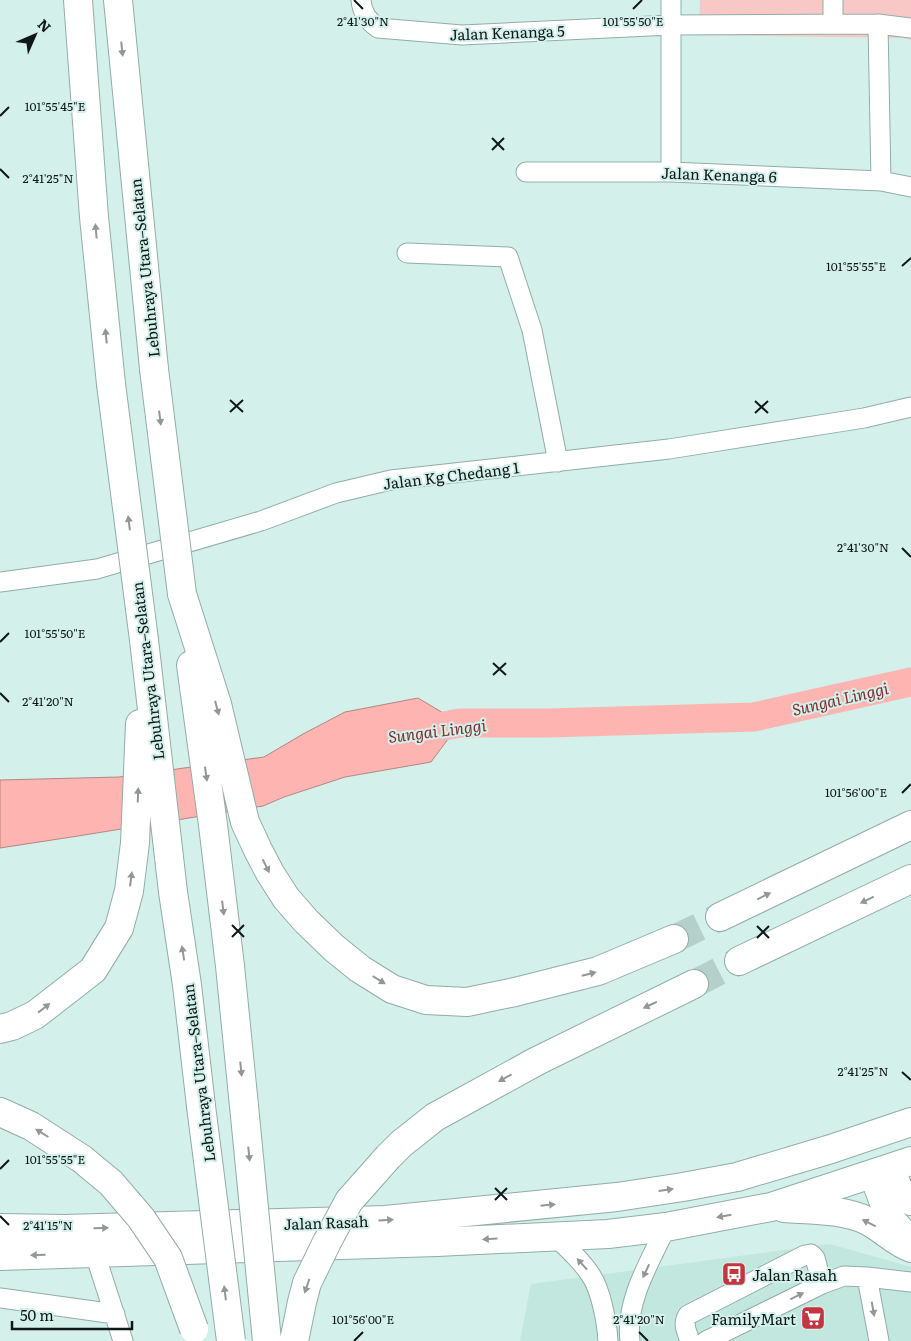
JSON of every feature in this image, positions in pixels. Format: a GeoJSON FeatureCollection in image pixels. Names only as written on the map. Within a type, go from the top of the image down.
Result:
{"type":"FeatureCollection","features":[{"type":"Feature","properties":{"kind":"highway","name":"Lebuhraya Utara–Selatan"},"geometry":{"type":"LineString","coordinates":[[78,0],[94,217],[111,384],[144,640],[173,892],[188,985],[201,1106],[231,1341]]}},
{"type":"Feature","properties":{"kind":"highway","name":"Lebuhraya Utara–Selatan"},"geometry":{"type":"LineString","coordinates":[[118,0],[154,369],[230,966],[267,1341]]}},
{"type":"Feature","properties":{"kind":"highway"},"geometry":{"type":"LineString","coordinates":[[182,594],[217,704],[245,822],[270,873],[286,898],[306,921],[334,948],[360,968],[392,989],[426,1000],[467,1002],[598,971],[674,939]]}},
{"type":"Feature","properties":{"kind":"highway"},"geometry":{"type":"LineString","coordinates":[[0,1029],[12,1026],[35,1015],[92,970],[119,928],[129,891],[136,843],[144,640]]}},
{"type":"Feature","properties":{"kind":"highway"},"geometry":{"type":"LineString","coordinates":[[720,917],[911,825]]}},
{"type":"Feature","properties":{"kind":"highway"},"geometry":{"type":"LineString","coordinates":[[739,961],[911,879]]}},
{"type":"Feature","properties":{"kind":"highway"},"geometry":{"type":"LineString","coordinates":[[294,1341],[307,1283],[349,1201],[401,1144],[435,1116],[537,1060],[694,984]]}},
{"type":"Feature","properties":{"kind":"highway"},"geometry":{"type":"LineString","coordinates":[[0,1112],[31,1126],[82,1159],[111,1184],[142,1218],[168,1258],[196,1335]]}},
{"type":"Feature","properties":{"kind":"highway"},"geometry":{"type":"LineString","coordinates":[[887,1165],[882,1149],[908,1124]]}},
{"type":"Feature","properties":{"kind":"highway","name":"Jalan Rasah"},"geometry":{"type":"LineString","coordinates":[[0,1228],[113,1228],[385,1220],[552,1204],[683,1187],[737,1177],[908,1124]]}},
{"type":"Feature","properties":{"kind":"highway"},"geometry":{"type":"LineString","coordinates":[[831,1149],[887,1165]]}},
{"type":"Feature","properties":{"kind":"highway","name":"Jalan Rasah"},"geometry":{"type":"LineString","coordinates":[[0,1256],[608,1234],[666,1227],[772,1207],[887,1165]]}},
{"type":"Feature","properties":{"kind":"highway"},"geometry":{"type":"LineString","coordinates":[[772,1207],[828,1211],[859,1218],[869,1222],[903,1245],[911,1248]]}},
{"type":"Feature","properties":{"kind":"main road"},"geometry":{"type":"LineString","coordinates":[[887,1165],[904,1195],[911,1203]]}},
{"type":"Feature","properties":{"kind":"main road"},"geometry":{"type":"LineString","coordinates":[[887,1165],[882,1203],[911,1239]]}},
{"type":"Feature","properties":{"kind":"street","name":"Jalan Kenanga 5"},"geometry":{"type":"LineString","coordinates":[[360,0],[365,16],[378,28],[462,35],[671,25],[878,24],[911,28]]}},
{"type":"Feature","properties":{"kind":"street"},"geometry":{"type":"LineString","coordinates":[[670,0],[671,172]]}},
{"type":"Feature","properties":{"kind":"street"},"geometry":{"type":"LineString","coordinates":[[833,0],[833,24]]}},
{"type":"Feature","properties":{"kind":"street"},"geometry":{"type":"LineString","coordinates":[[878,24],[881,181]]}},
{"type":"Feature","properties":{"kind":"street","name":"Jalan Kenanga 6"},"geometry":{"type":"LineString","coordinates":[[526,172],[671,172],[881,181],[911,188]]}},
{"type":"Feature","properties":{"kind":"street"},"geometry":{"type":"LineString","coordinates":[[407,253],[508,257],[532,330],[558,462]]}},
{"type":"Feature","properties":{"kind":"street","name":"Jalan Kg Chedang 1"},"geometry":{"type":"LineString","coordinates":[[0,582],[96,569],[261,521],[336,493],[392,480],[669,449],[864,418],[911,407]]}},
{"type":"Feature","properties":{"kind":"street"},"geometry":{"type":"LineString","coordinates":[[630,1341],[629,1328],[639,1284],[666,1227]]}},
{"type":"Feature","properties":{"kind":"street"},"geometry":{"type":"LineString","coordinates":[[556,1237],[582,1264],[598,1287],[608,1330],[608,1341]]}},
{"type":"Feature","properties":{"kind":"street"},"geometry":{"type":"LineString","coordinates":[[95,1254],[123,1341]]}},
{"type":"Feature","properties":{"kind":"street"},"geometry":{"type":"LineString","coordinates":[[690,1341],[684,1325],[688,1316],[805,1255],[810,1254],[815,1258],[822,1284]]}},
{"type":"Feature","properties":{"kind":"street"},"geometry":{"type":"LineString","coordinates":[[706,1341],[822,1284],[844,1276],[911,1282]]}},
{"type":"Feature","properties":{"kind":"street"},"geometry":{"type":"LineString","coordinates":[[868,1277],[879,1341]]}},
{"type":"Feature","properties":{"kind":"street"},"geometry":{"type":"LineString","coordinates":[[0,1298],[115,1314]]}},
{"type":"Feature","properties":{"kind":"shaded area"},"geometry":{"type":"Polygon","coordinates":[[[700,0],[911,0],[911,40],[903,38],[699,35],[700,0]]]}},
{"type":"Feature","properties":{"kind":"shaded area"},"geometry":{"type":"Polygon","coordinates":[[[830,1244],[911,1267],[911,1341],[520,1341],[531,1284],[830,1244]]]}},
{"type":"Feature","properties":{"kind":"water"},"geometry":{"type":"Polygon","coordinates":[[[418,698],[460,723],[431,762],[345,777],[263,806],[0,848],[0,780],[119,777],[264,757],[345,712],[418,698]]]}},
{"type":"Feature","properties":{"kind":"waterway","name":"Sungai Linggi"},"geometry":{"type":"LineString","coordinates":[[423,730],[460,723],[549,723],[754,717],[911,682]]}},
{"type":"Feature","properties":{"kind":"tunnel"},"geometry":{"type":"LineString","coordinates":[[674,939],[720,917]]}},
{"type":"Feature","properties":{"kind":"tunnel"},"geometry":{"type":"LineString","coordinates":[[694,984],[739,961]]}},
{"type":"Feature","properties":{"kind":"place","name":"Jalan Rasah"},"geometry":{"type":"Point","coordinates":[734,1274]}},
{"type":"Feature","properties":{"kind":"place","name":"FamilyMart"},"geometry":{"type":"Point","coordinates":[813,1318]}}]}
